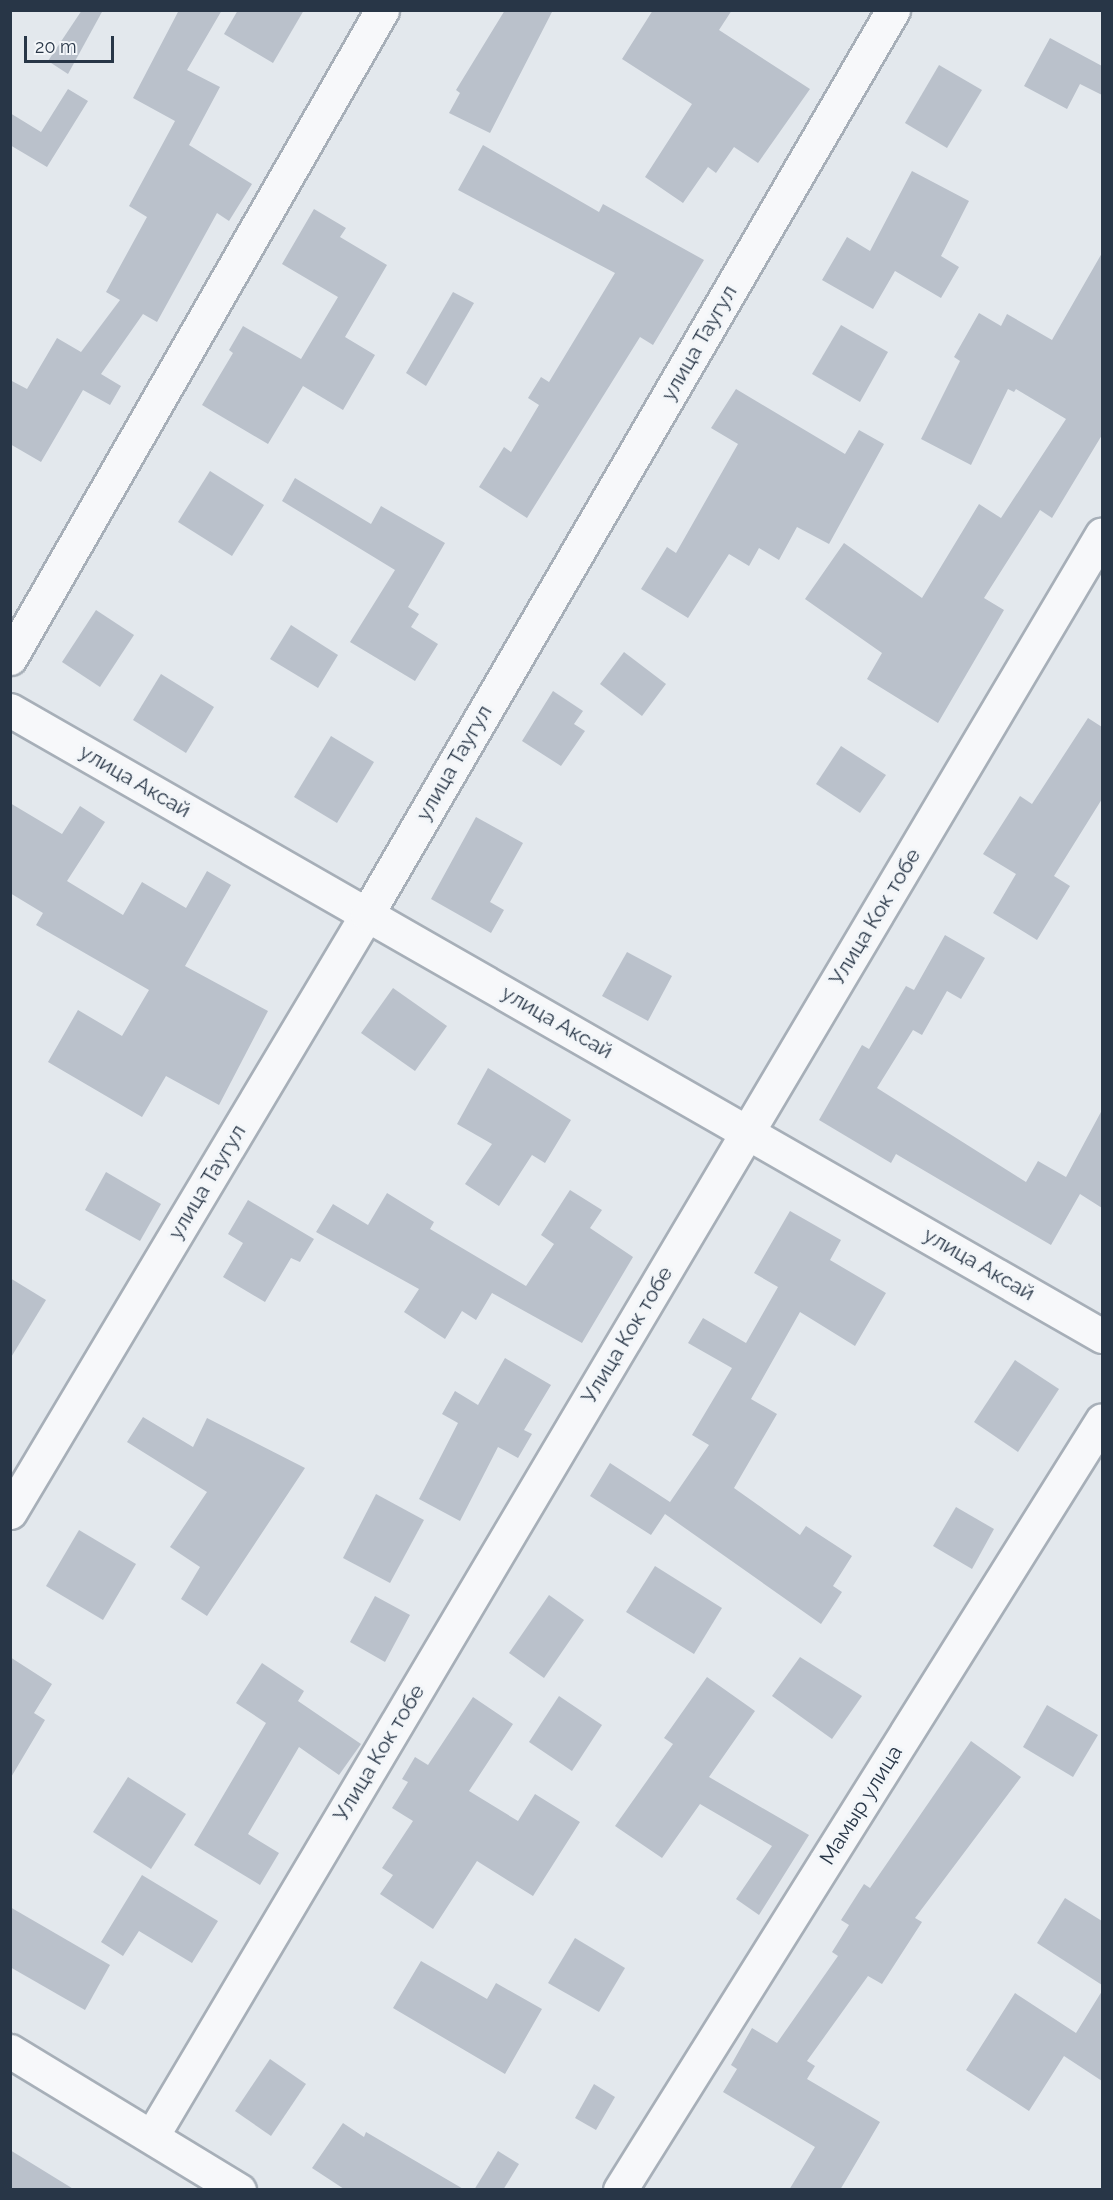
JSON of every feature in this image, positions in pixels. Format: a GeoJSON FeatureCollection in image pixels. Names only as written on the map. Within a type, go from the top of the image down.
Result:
{"type":"FeatureCollection","features":[{"type":"Feature","properties":{"kind":"street"},"geometry":{"type":"LineString","coordinates":[[10,658],[382,10]]}},
{"type":"Feature","properties":{"kind":"street","name":"улица Таугул"},"geometry":{"type":"LineString","coordinates":[[10,1512],[367,914],[893,10]]}},
{"type":"Feature","properties":{"kind":"street","name":"Улица Кок тобе"},"geometry":{"type":"LineString","coordinates":[[152,2136],[1102,534]]}},
{"type":"Feature","properties":{"kind":"street","name":"улица Аксай"},"geometry":{"type":"LineString","coordinates":[[10,710],[1102,1335]]}},
{"type":"Feature","properties":{"kind":"street","name":"Мамыр улица"},"geometry":{"type":"LineString","coordinates":[[620,2190],[1102,1420]]}},
{"type":"Feature","properties":{"kind":"street"},"geometry":{"type":"LineString","coordinates":[[10,2051],[239,2190]]}},
{"type":"Feature","properties":{"kind":"building"},"geometry":{"type":"Polygon","coordinates":[[[82,10],[103,10],[68,74],[48,61],[82,10]]]}},
{"type":"Feature","properties":{"kind":"building"},"geometry":{"type":"Polygon","coordinates":[[[179,10],[222,10],[187,70],[220,87],[189,145],[252,184],[229,221],[217,213],[157,322],[143,314],[101,374],[121,386],[110,405],[83,390],[41,462],[10,444],[10,380],[27,389],[57,338],[81,352],[120,300],[106,292],[147,217],[129,206],[175,121],[133,98],[179,10]]]}},
{"type":"Feature","properties":{"kind":"building"},"geometry":{"type":"Polygon","coordinates":[[[238,10],[304,10],[273,63],[224,34],[238,10]]]}},
{"type":"Feature","properties":{"kind":"building"},"geometry":{"type":"Polygon","coordinates":[[[505,10],[553,10],[490,133],[449,113],[460,93],[456,90],[505,10]]]}},
{"type":"Feature","properties":{"kind":"building"},"geometry":{"type":"Polygon","coordinates":[[[653,10],[732,10],[719,30],[810,89],[758,163],[734,147],[716,173],[708,167],[683,203],[645,177],[692,104],[622,59],[653,10]]]}},
{"type":"Feature","properties":{"kind":"building"},"geometry":{"type":"Polygon","coordinates":[[[1050,38],[1102,66],[1102,95],[1080,84],[1067,109],[1024,86],[1050,38]]]}},
{"type":"Feature","properties":{"kind":"building"},"geometry":{"type":"Polygon","coordinates":[[[939,65],[982,90],[947,148],[905,123],[939,65]]]}},
{"type":"Feature","properties":{"kind":"building"},"geometry":{"type":"Polygon","coordinates":[[[68,89],[88,101],[47,167],[10,145],[10,113],[41,132],[68,89]]]}},
{"type":"Feature","properties":{"kind":"building"},"geometry":{"type":"Polygon","coordinates":[[[483,145],[599,212],[603,204],[704,260],[653,345],[640,337],[527,518],[479,487],[504,447],[511,452],[539,405],[528,398],[541,377],[549,382],[615,273],[458,190],[483,145]]]}},
{"type":"Feature","properties":{"kind":"building"},"geometry":{"type":"Polygon","coordinates":[[[912,171],[969,201],[941,256],[959,267],[941,298],[895,271],[873,309],[822,280],[847,237],[870,251],[912,171]]]}},
{"type":"Feature","properties":{"kind":"building"},"geometry":{"type":"Polygon","coordinates":[[[314,209],[346,228],[340,237],[387,265],[345,337],[375,355],[343,410],[303,386],[268,444],[202,405],[233,353],[229,350],[243,326],[301,359],[338,297],[282,264],[314,209]]]}},
{"type":"Feature","properties":{"kind":"building"},"geometry":{"type":"Polygon","coordinates":[[[1102,253],[1102,435],[1052,518],[1040,510],[984,598],[1004,610],[938,723],[867,679],[882,653],[805,599],[844,543],[922,598],[979,504],[1001,518],[1066,419],[1016,389],[1014,392],[1008,389],[971,465],[921,439],[960,361],[954,357],[979,313],[1001,326],[1007,314],[1052,340],[1102,253]]]}},
{"type":"Feature","properties":{"kind":"building"},"geometry":{"type":"Polygon","coordinates":[[[453,292],[474,303],[426,386],[406,373],[453,292]]]}},
{"type":"Feature","properties":{"kind":"building"},"geometry":{"type":"Polygon","coordinates":[[[841,325],[888,352],[860,402],[812,374],[841,325]]]}},
{"type":"Feature","properties":{"kind":"building"},"geometry":{"type":"Polygon","coordinates":[[[736,389],[845,454],[859,430],[884,444],[829,544],[797,527],[779,560],[759,548],[749,566],[729,554],[688,618],[641,589],[667,547],[676,553],[738,444],[711,428],[736,389]]]}},
{"type":"Feature","properties":{"kind":"building"},"geometry":{"type":"Polygon","coordinates":[[[210,471],[264,505],[232,556],[178,522],[210,471]]]}},
{"type":"Feature","properties":{"kind":"building"},"geometry":{"type":"Polygon","coordinates":[[[295,478],[371,524],[381,506],[445,543],[408,607],[419,614],[411,627],[438,644],[415,681],[350,642],[395,570],[282,501],[295,478]]]}},
{"type":"Feature","properties":{"kind":"building"},"geometry":{"type":"Polygon","coordinates":[[[96,610],[134,635],[100,687],[62,662],[96,610]]]}},
{"type":"Feature","properties":{"kind":"building"},"geometry":{"type":"Polygon","coordinates":[[[291,625],[338,655],[318,688],[270,659],[291,625]]]}},
{"type":"Feature","properties":{"kind":"building"},"geometry":{"type":"Polygon","coordinates":[[[624,652],[666,684],[642,716],[600,684],[624,652]]]}},
{"type":"Feature","properties":{"kind":"building"},"geometry":{"type":"Polygon","coordinates":[[[161,674],[214,707],[186,753],[133,720],[161,674]]]}},
{"type":"Feature","properties":{"kind":"building"},"geometry":{"type":"Polygon","coordinates":[[[553,691],[583,711],[574,724],[585,731],[561,766],[522,741],[553,691]]]}},
{"type":"Feature","properties":{"kind":"building"},"geometry":{"type":"Polygon","coordinates":[[[1088,718],[1102,727],[1102,799],[1054,876],[1070,886],[1037,940],[993,913],[1016,874],[983,854],[1020,796],[1032,804],[1088,718]]]}},
{"type":"Feature","properties":{"kind":"building"},"geometry":{"type":"Polygon","coordinates":[[[331,736],[374,762],[337,823],[294,797],[331,736]]]}},
{"type":"Feature","properties":{"kind":"building"},"geometry":{"type":"Polygon","coordinates":[[[841,746],[886,775],[860,813],[816,784],[841,746]]]}},
{"type":"Feature","properties":{"kind":"building"},"geometry":{"type":"Polygon","coordinates":[[[10,803],[62,834],[80,806],[105,822],[67,881],[123,915],[142,882],[186,908],[207,871],[231,885],[185,966],[268,1011],[219,1105],[166,1076],[142,1117],[48,1062],[78,1010],[122,1036],[149,990],[36,925],[43,913],[10,893],[10,803]]]}},
{"type":"Feature","properties":{"kind":"building"},"geometry":{"type":"Polygon","coordinates":[[[476,817],[523,843],[490,902],[504,910],[491,933],[431,899],[476,817]]]}},
{"type":"Feature","properties":{"kind":"building"},"geometry":{"type":"Polygon","coordinates":[[[945,935],[985,958],[961,999],[947,991],[922,1035],[913,1030],[877,1088],[1026,1182],[1038,1161],[1066,1177],[1102,1110],[1102,1208],[1080,1194],[1051,1245],[896,1154],[891,1163],[819,1120],[862,1045],[869,1049],[906,986],[914,990],[945,935]]]}},
{"type":"Feature","properties":{"kind":"building"},"geometry":{"type":"Polygon","coordinates":[[[627,952],[672,976],[648,1021],[602,996],[627,952]]]}},
{"type":"Feature","properties":{"kind":"building"},"geometry":{"type":"Polygon","coordinates":[[[393,988],[447,1026],[415,1071],[361,1033],[393,988]]]}},
{"type":"Feature","properties":{"kind":"building"},"geometry":{"type":"Polygon","coordinates":[[[488,1068],[571,1120],[545,1163],[532,1155],[499,1206],[465,1184],[492,1144],[457,1124],[488,1068]]]}},
{"type":"Feature","properties":{"kind":"building"},"geometry":{"type":"Polygon","coordinates":[[[106,1172],[161,1204],[140,1241],[85,1210],[106,1172]]]}},
{"type":"Feature","properties":{"kind":"building"},"geometry":{"type":"Polygon","coordinates":[[[570,1190],[602,1210],[590,1228],[633,1257],[582,1343],[492,1293],[476,1320],[462,1311],[445,1339],[404,1312],[419,1289],[316,1232],[333,1204],[368,1225],[387,1193],[434,1222],[430,1229],[526,1286],[554,1244],[541,1235],[570,1190]]]}},
{"type":"Feature","properties":{"kind":"building"},"geometry":{"type":"Polygon","coordinates":[[[248,1200],[314,1239],[300,1262],[291,1258],[265,1302],[223,1277],[243,1243],[228,1234],[248,1200]]]}},
{"type":"Feature","properties":{"kind":"building"},"geometry":{"type":"Polygon","coordinates":[[[790,1211],[841,1240],[830,1260],[886,1293],[855,1346],[800,1312],[751,1399],[777,1414],[734,1488],[800,1535],[806,1526],[852,1556],[833,1586],[842,1592],[821,1624],[665,1514],[651,1535],[590,1496],[610,1463],[670,1502],[709,1445],[692,1435],[732,1368],[688,1343],[703,1318],[746,1343],[778,1287],[754,1273],[790,1211]]]}},
{"type":"Feature","properties":{"kind":"building"},"geometry":{"type":"Polygon","coordinates":[[[10,1278],[46,1300],[10,1359],[10,1278]]]}},
{"type":"Feature","properties":{"kind":"building"},"geometry":{"type":"Polygon","coordinates":[[[505,1358],[551,1385],[524,1430],[532,1434],[518,1458],[498,1447],[460,1521],[419,1499],[458,1423],[442,1414],[455,1391],[478,1405],[505,1358]]]}},
{"type":"Feature","properties":{"kind":"building"},"geometry":{"type":"Polygon","coordinates":[[[1015,1360],[1059,1389],[1018,1452],[974,1422],[1015,1360]]]}},
{"type":"Feature","properties":{"kind":"building"},"geometry":{"type":"Polygon","coordinates":[[[143,1417],[193,1447],[207,1418],[305,1468],[207,1616],[181,1599],[200,1567],[170,1547],[207,1492],[127,1442],[143,1417]]]}},
{"type":"Feature","properties":{"kind":"building"},"geometry":{"type":"Polygon","coordinates":[[[376,1494],[424,1520],[390,1583],[343,1558],[376,1494]]]}},
{"type":"Feature","properties":{"kind":"building"},"geometry":{"type":"Polygon","coordinates":[[[956,1507],[994,1529],[972,1569],[933,1546],[956,1507]]]}},
{"type":"Feature","properties":{"kind":"building"},"geometry":{"type":"Polygon","coordinates":[[[79,1530],[136,1564],[103,1620],[46,1586],[79,1530]]]}},
{"type":"Feature","properties":{"kind":"building"},"geometry":{"type":"Polygon","coordinates":[[[655,1566],[722,1608],[694,1654],[626,1612],[655,1566]]]}},
{"type":"Feature","properties":{"kind":"building"},"geometry":{"type":"Polygon","coordinates":[[[549,1595],[584,1620],[544,1678],[509,1653],[549,1595]]]}},
{"type":"Feature","properties":{"kind":"building"},"geometry":{"type":"Polygon","coordinates":[[[375,1596],[410,1615],[385,1662],[350,1642],[375,1596]]]}},
{"type":"Feature","properties":{"kind":"building"},"geometry":{"type":"Polygon","coordinates":[[[10,1657],[52,1684],[34,1713],[45,1720],[10,1779],[10,1657]]]}},
{"type":"Feature","properties":{"kind":"building"},"geometry":{"type":"Polygon","coordinates":[[[800,1657],[862,1696],[832,1739],[772,1696],[800,1657]]]}},
{"type":"Feature","properties":{"kind":"building"},"geometry":{"type":"Polygon","coordinates":[[[262,1663],[304,1691],[298,1701],[361,1744],[339,1775],[299,1747],[248,1834],[279,1853],[260,1885],[194,1845],[266,1723],[236,1703],[262,1663]]]}},
{"type":"Feature","properties":{"kind":"building"},"geometry":{"type":"Polygon","coordinates":[[[707,1677],[755,1711],[709,1777],[809,1835],[759,1915],[736,1899],[772,1846],[700,1804],[662,1858],[615,1826],[673,1744],[664,1738],[707,1677]]]}},
{"type":"Feature","properties":{"kind":"building"},"geometry":{"type":"Polygon","coordinates":[[[559,1696],[602,1725],[572,1771],[529,1742],[559,1696]]]}},
{"type":"Feature","properties":{"kind":"building"},"geometry":{"type":"Polygon","coordinates":[[[473,1697],[513,1724],[469,1791],[518,1821],[535,1794],[580,1822],[533,1896],[477,1861],[433,1929],[380,1894],[393,1875],[382,1868],[413,1821],[392,1808],[408,1782],[402,1779],[415,1757],[428,1765],[473,1697]]]}},
{"type":"Feature","properties":{"kind":"building"},"geometry":{"type":"Polygon","coordinates":[[[1047,1705],[1098,1735],[1073,1777],[1023,1747],[1047,1705]]]}},
{"type":"Feature","properties":{"kind":"building"},"geometry":{"type":"Polygon","coordinates":[[[971,1741],[1021,1777],[915,1918],[922,1922],[882,1984],[868,1976],[807,2061],[815,2066],[807,2079],[880,2122],[840,2190],[789,2190],[815,2147],[723,2092],[737,2069],[731,2065],[752,2028],[777,2043],[838,1956],[832,1952],[849,1925],[841,1920],[864,1884],[870,1888],[971,1741]]]}},
{"type":"Feature","properties":{"kind":"building"},"geometry":{"type":"Polygon","coordinates":[[[128,1777],[186,1814],[151,1869],[93,1832],[128,1777]]]}},
{"type":"Feature","properties":{"kind":"building"},"geometry":{"type":"Polygon","coordinates":[[[142,1875],[218,1921],[192,1963],[139,1931],[123,1956],[101,1942],[142,1875]]]}},
{"type":"Feature","properties":{"kind":"building"},"geometry":{"type":"Polygon","coordinates":[[[1065,1898],[1102,1921],[1102,1985],[1037,1943],[1065,1898]]]}},
{"type":"Feature","properties":{"kind":"building"},"geometry":{"type":"Polygon","coordinates":[[[10,1907],[110,1965],[85,2010],[10,1967],[10,1907]]]}},
{"type":"Feature","properties":{"kind":"building"},"geometry":{"type":"Polygon","coordinates":[[[575,1938],[625,1968],[599,2012],[548,1983],[575,1938]]]}},
{"type":"Feature","properties":{"kind":"building"},"geometry":{"type":"Polygon","coordinates":[[[421,1961],[487,1999],[496,1983],[542,2009],[505,2074],[393,2008],[421,1961]]]}},
{"type":"Feature","properties":{"kind":"building"},"geometry":{"type":"Polygon","coordinates":[[[1102,1991],[1102,2081],[1064,2056],[1029,2111],[966,2070],[1015,1993],[1076,2033],[1102,1991]]]}},
{"type":"Feature","properties":{"kind":"building"},"geometry":{"type":"Polygon","coordinates":[[[270,2059],[306,2084],[271,2136],[235,2111],[270,2059]]]}},
{"type":"Feature","properties":{"kind":"building"},"geometry":{"type":"Polygon","coordinates":[[[594,2084],[615,2097],[596,2130],[575,2118],[594,2084]]]}},
{"type":"Feature","properties":{"kind":"building"},"geometry":{"type":"Polygon","coordinates":[[[343,2123],[364,2137],[366,2132],[465,2190],[344,2189],[312,2168],[343,2123]]]}},
{"type":"Feature","properties":{"kind":"building"},"geometry":{"type":"Polygon","coordinates":[[[10,2150],[75,2190],[10,2190],[10,2150]]]}},
{"type":"Feature","properties":{"kind":"building"},"geometry":{"type":"Polygon","coordinates":[[[498,2151],[519,2164],[503,2190],[474,2190],[498,2151]]]}}]}
